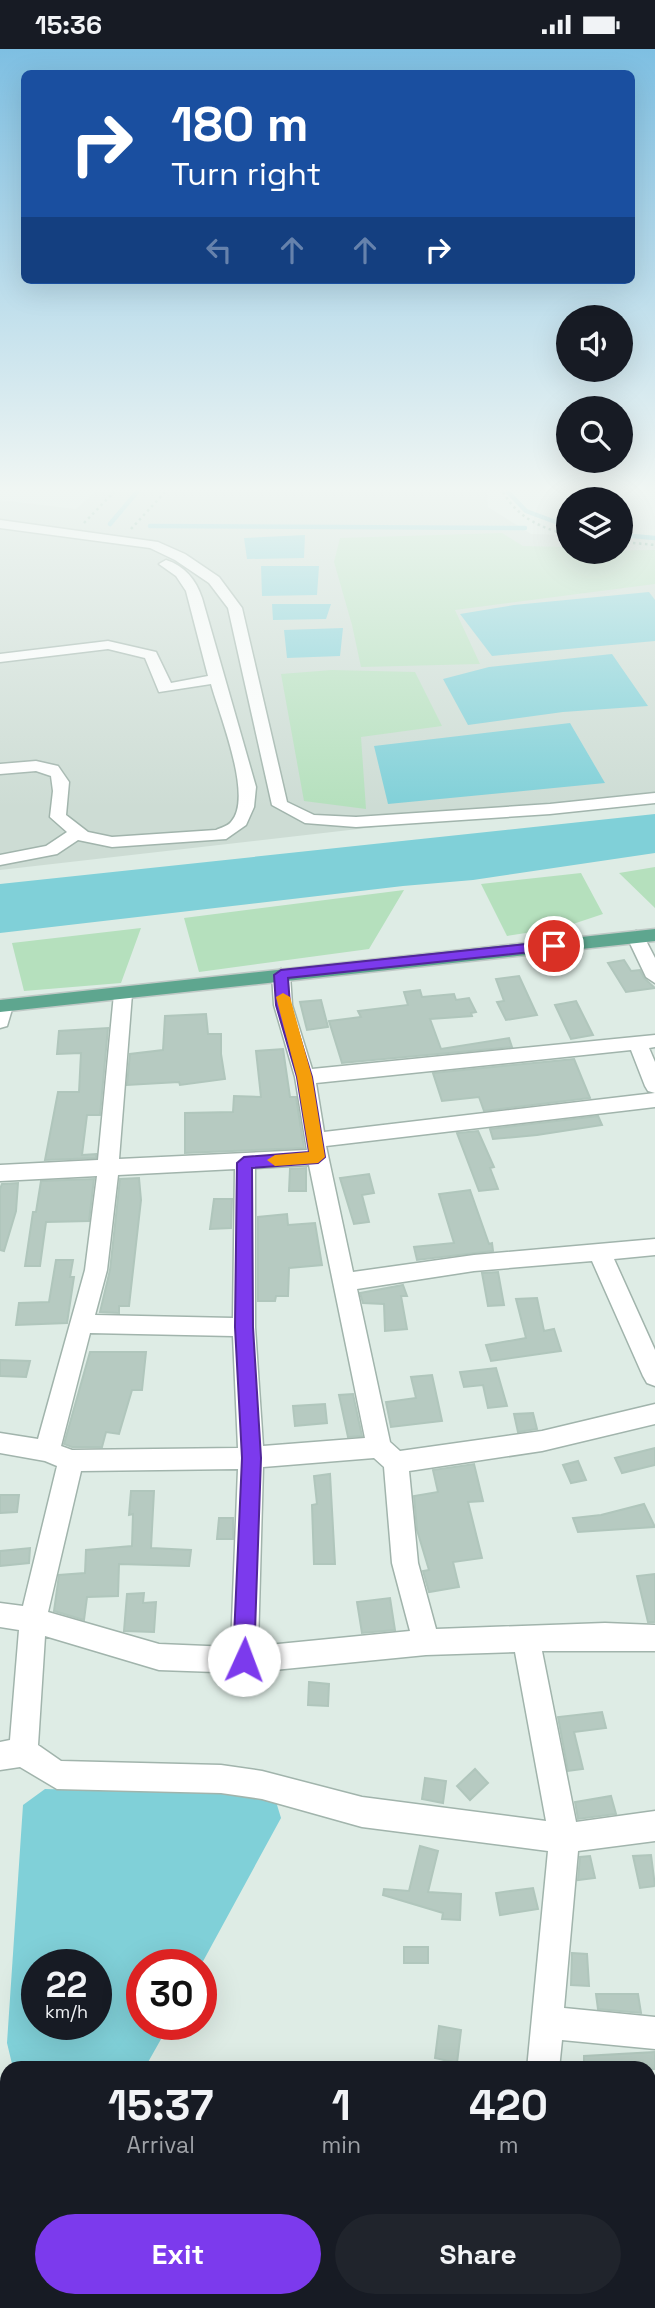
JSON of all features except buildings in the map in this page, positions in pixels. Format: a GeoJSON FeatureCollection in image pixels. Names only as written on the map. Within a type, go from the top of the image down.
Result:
{"type":"FeatureCollection","features":[{"type":"Feature","properties":{"kind":"main road"},"geometry":{"type":"LineString","coordinates":[[1,1011],[123,993],[646,936]]}},
{"type":"Feature","properties":{"kind":"street"},"geometry":{"type":"LineString","coordinates":[[0,769],[40,765],[58,774],[61,781],[58,817],[83,837],[112,842],[220,835],[238,825],[246,807],[248,787],[198,615],[195,597]]}},
{"type":"Feature","properties":{"kind":"street"},"geometry":{"type":"LineString","coordinates":[[227,597],[235,608],[280,804],[311,820],[356,822],[655,798]]}},
{"type":"Feature","properties":{"kind":"street"},"geometry":{"type":"LineString","coordinates":[[0,658],[108,645],[151,655],[164,682],[164,689],[216,679]]}},
{"type":"Feature","properties":{"kind":"street"},"geometry":{"type":"LineString","coordinates":[[0,860],[51,850],[78,832]]}},
{"type":"Feature","properties":{"kind":"street"},"geometry":{"type":"LineString","coordinates":[[646,936],[655,977]]}},
{"type":"Feature","properties":{"kind":"street"},"geometry":{"type":"LineString","coordinates":[[281,975],[283,1005],[305,1077],[316,1149],[344,1282],[387,1454],[405,1563],[426,1642]]}},
{"type":"Feature","properties":{"kind":"street"},"geometry":{"type":"LineString","coordinates":[[47,1451],[96,1271],[108,1170],[123,993]]}},
{"type":"Feature","properties":{"kind":"street"},"geometry":{"type":"LineString","coordinates":[[305,1077],[646,1041],[655,1086]]}},
{"type":"Feature","properties":{"kind":"street"},"geometry":{"type":"LineString","coordinates":[[0,1174],[244,1163],[316,1149],[655,1100]]}},
{"type":"Feature","properties":{"kind":"street"},"geometry":{"type":"LineString","coordinates":[[244,1163],[244,1327],[251,1458],[244,1660]]}},
{"type":"Feature","properties":{"kind":"street"},"geometry":{"type":"LineString","coordinates":[[344,1282],[474,1263],[655,1247]]}},
{"type":"Feature","properties":{"kind":"street"},"geometry":{"type":"LineString","coordinates":[[599,1251],[655,1376]]}},
{"type":"Feature","properties":{"kind":"street"},"geometry":{"type":"LineString","coordinates":[[81,1324],[244,1327]]}},
{"type":"Feature","properties":{"kind":"street"},"geometry":{"type":"LineString","coordinates":[[0,1443],[47,1451],[71,1461],[387,1454],[542,1441],[655,1413]]}},
{"type":"Feature","properties":{"kind":"street"},"geometry":{"type":"LineString","coordinates":[[71,1461],[33,1620],[12,1754],[57,1775],[221,1779],[262,1786],[362,1812],[564,1838],[655,1826]]}},
{"type":"Feature","properties":{"kind":"street"},"geometry":{"type":"LineString","coordinates":[[0,1615],[33,1620],[159,1657],[244,1660],[426,1642],[526,1638],[655,1638]]}},
{"type":"Feature","properties":{"kind":"street"},"geometry":{"type":"LineString","coordinates":[[526,1638],[564,1838],[544,2061]]}},
{"type":"Feature","properties":{"kind":"street"},"geometry":{"type":"LineString","coordinates":[[549,2023],[655,2033]]}},
{"type":"Feature","properties":{"kind":"shaded area"},"geometry":{"type":"Polygon","coordinates":[[[0,597],[655,597],[655,795],[0,870],[0,597]]]}},
{"type":"Feature","properties":{"kind":"green space"},"geometry":{"type":"Polygon","coordinates":[[[344,597],[552,597],[455,610],[480,664],[361,667],[344,597]]]}},
{"type":"Feature","properties":{"kind":"green space"},"geometry":{"type":"Polygon","coordinates":[[[332,670],[415,672],[442,726],[361,737],[366,809],[304,801],[281,674],[332,670]]]}},
{"type":"Feature","properties":{"kind":"green space"},"geometry":{"type":"Polygon","coordinates":[[[655,867],[655,908],[619,873],[655,867]]]}},
{"type":"Feature","properties":{"kind":"green space"},"geometry":{"type":"Polygon","coordinates":[[[581,873],[603,914],[564,927],[507,936],[481,884],[581,873]]]}},
{"type":"Feature","properties":{"kind":"green space"},"geometry":{"type":"Polygon","coordinates":[[[404,890],[369,949],[199,972],[184,918],[404,890]]]}},
{"type":"Feature","properties":{"kind":"green space"},"geometry":{"type":"Polygon","coordinates":[[[141,928],[121,983],[24,991],[12,943],[141,928]]]}},
{"type":"Feature","properties":{"kind":"water"},"geometry":{"type":"Polygon","coordinates":[[[593,597],[653,597],[655,641],[492,656],[460,614],[514,605],[593,597]]]}},
{"type":"Feature","properties":{"kind":"water"},"geometry":{"type":"Polygon","coordinates":[[[272,604],[331,604],[326,619],[273,620],[272,604]]]}},
{"type":"Feature","properties":{"kind":"water"},"geometry":{"type":"Polygon","coordinates":[[[343,628],[340,656],[287,658],[284,630],[343,628]]]}},
{"type":"Feature","properties":{"kind":"water"},"geometry":{"type":"Polygon","coordinates":[[[612,654],[648,706],[563,712],[468,725],[443,679],[489,667],[612,654]]]}},
{"type":"Feature","properties":{"kind":"water"},"geometry":{"type":"Polygon","coordinates":[[[570,723],[605,783],[388,804],[374,746],[570,723]]]}},
{"type":"Feature","properties":{"kind":"water"},"geometry":{"type":"Polygon","coordinates":[[[655,814],[655,853],[473,880],[0,933],[0,884],[655,814]]]}},
{"type":"Feature","properties":{"kind":"water"},"geometry":{"type":"Polygon","coordinates":[[[45,1789],[274,1795],[281,1818],[210,1949],[126,1949],[126,2040],[161,2040],[149,2061],[11,2061],[7,2043],[23,1805],[45,1789]]]}},
{"type":"Feature","properties":{"kind":"slow traffic"},"geometry":{"type":"LineString","coordinates":[[275,1160],[318,1157],[305,1077],[283,1005],[283,997]]}},
{"type":"Feature","properties":{"kind":"route"},"geometry":{"type":"LineString","coordinates":[[244,1660],[251,1458],[244,1327],[244,1163],[318,1157],[305,1077],[283,1005],[281,975],[554,946]]}}]}
